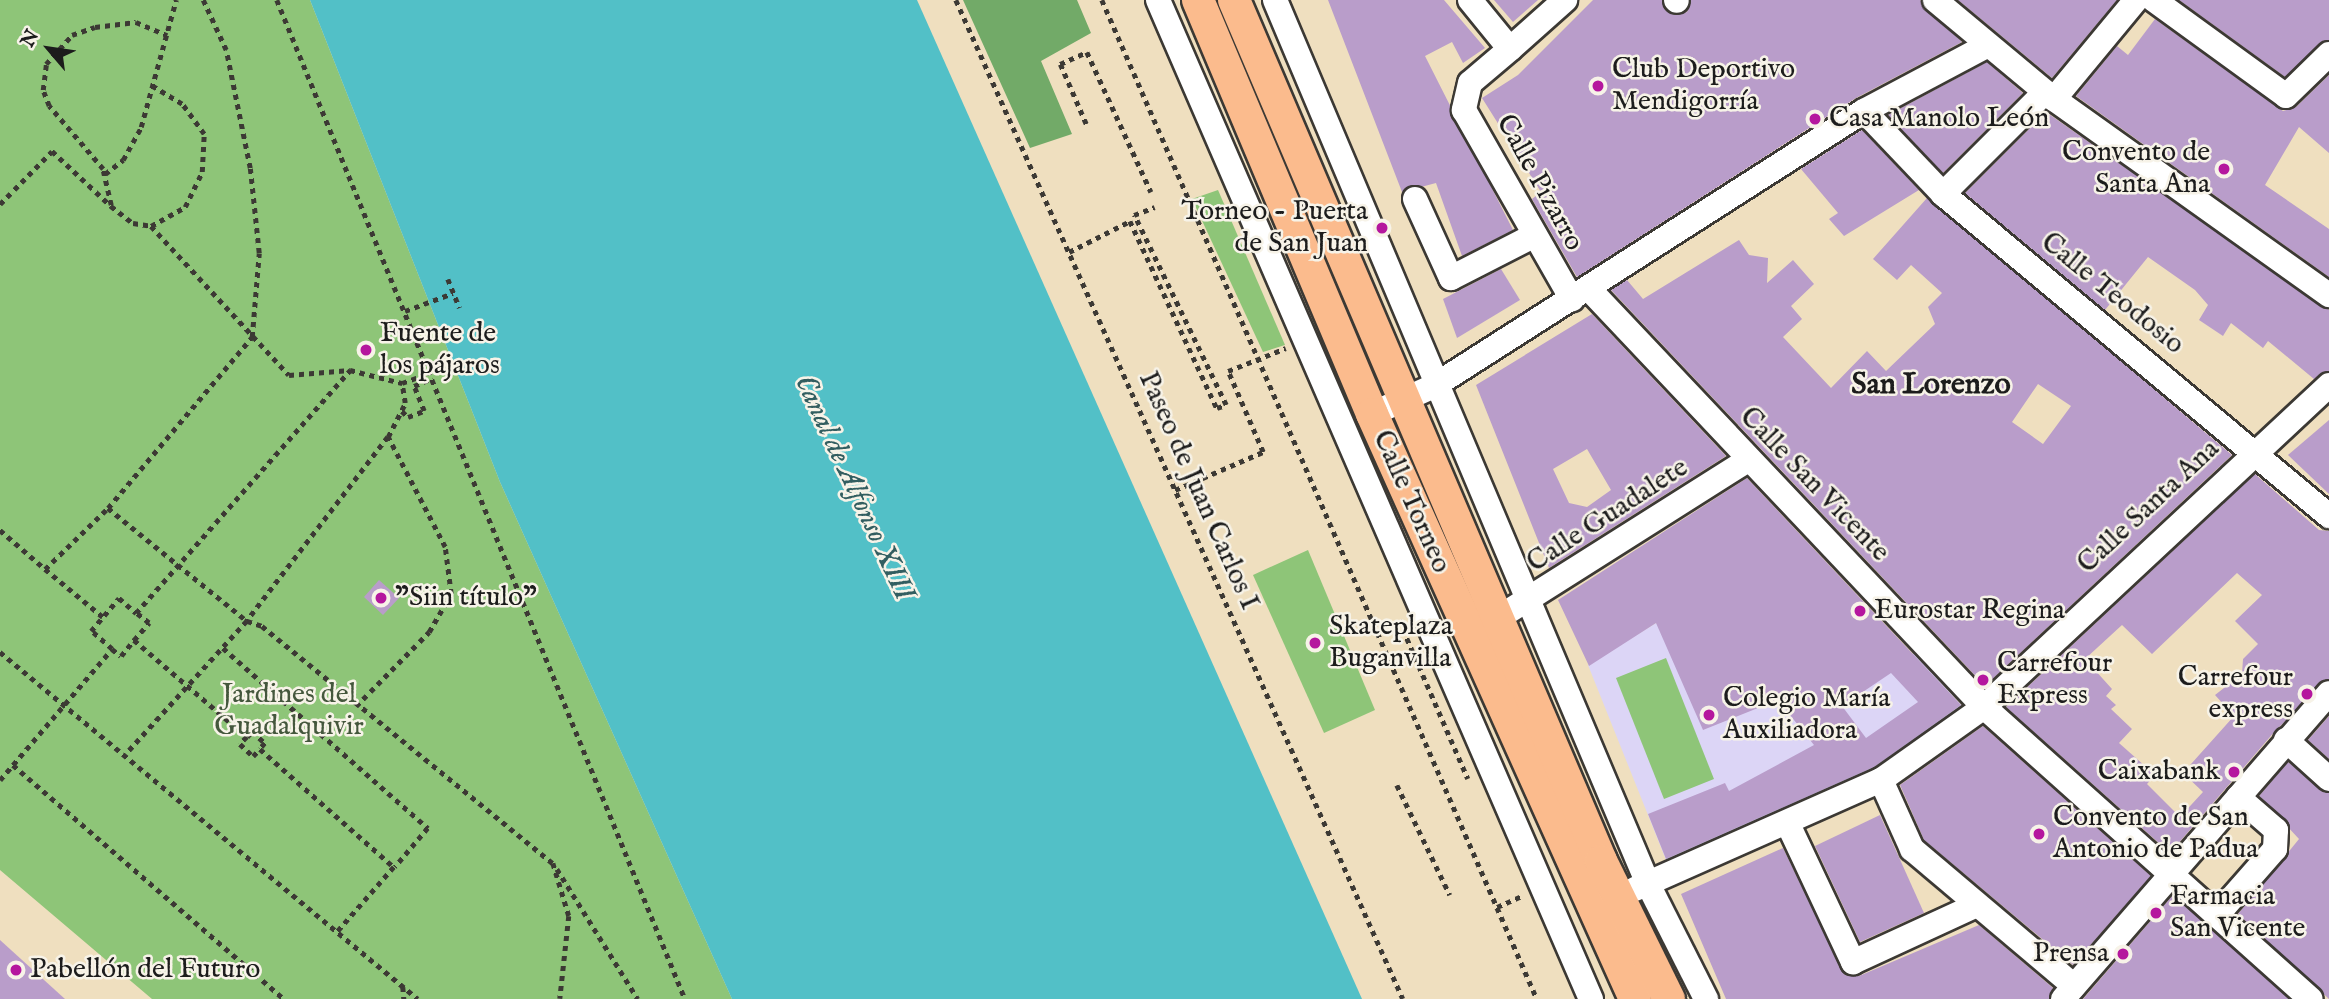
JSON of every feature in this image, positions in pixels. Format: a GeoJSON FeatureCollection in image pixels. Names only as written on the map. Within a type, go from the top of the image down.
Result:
{"type":"FeatureCollection","features":[{"type":"Feature","properties":{"kind":"main road","name":"Calle Torneo"},"geometry":{"type":"LineString","coordinates":[[1198,0],[1343,345],[1358,419],[1604,902],[1668,999]]}},
{"type":"Feature","properties":{"kind":"main road","name":"Calle Torneo"},"geometry":{"type":"LineString","coordinates":[[1234,0],[1401,401],[1498,618],[1604,902],[1635,999]]}},
{"type":"Feature","properties":{"kind":"street"},"geometry":{"type":"LineString","coordinates":[[1158,0],[1358,419],[1591,999]]}},
{"type":"Feature","properties":{"kind":"street"},"geometry":{"type":"LineString","coordinates":[[1275,0],[1434,386],[1530,602],[1648,884],[1706,999]]}},
{"type":"Feature","properties":{"kind":"street"},"geometry":{"type":"LineString","coordinates":[[1469,0],[1510,49],[1565,0]]}},
{"type":"Feature","properties":{"kind":"street"},"geometry":{"type":"LineString","coordinates":[[1935,0],[1986,46],[2049,96],[2329,295]]}},
{"type":"Feature","properties":{"kind":"street"},"geometry":{"type":"LineString","coordinates":[[1943,194],[2049,96],[2136,0]]}},
{"type":"Feature","properties":{"kind":"street"},"geometry":{"type":"LineString","coordinates":[[2154,0],[2286,96],[2329,54]]}},
{"type":"Feature","properties":{"kind":"street"},"geometry":{"type":"LineString","coordinates":[[1358,419],[1434,386],[1581,295],[1864,111],[1986,46]]}},
{"type":"Feature","properties":{"kind":"street","name":"Calle Pizarro"},"geometry":{"type":"LineString","coordinates":[[1510,49],[1464,92],[1464,110],[1531,237],[1581,295]]}},
{"type":"Feature","properties":{"kind":"street","name":"Calle Teodosio"},"geometry":{"type":"LineString","coordinates":[[1864,111],[1943,194],[2254,449],[2329,516]]}},
{"type":"Feature","properties":{"kind":"street"},"geometry":{"type":"LineString","coordinates":[[1415,199],[1451,278],[1531,237]]}},
{"type":"Feature","properties":{"kind":"street","name":"Calle San Vicente"},"geometry":{"type":"LineString","coordinates":[[1581,295],[1748,460],[1984,707],[2311,999]]}},
{"type":"Feature","properties":{"kind":"street","name":"Calle Santa Ana"},"geometry":{"type":"LineString","coordinates":[[1604,902],[1788,824],[1881,780],[1984,707],[2254,449],[2329,385]]}},
{"type":"Feature","properties":{"kind":"street","name":"Calle Guadalete"},"geometry":{"type":"LineString","coordinates":[[1498,618],[1530,602],[1748,460]]}},
{"type":"Feature","properties":{"kind":"street"},"geometry":{"type":"LineString","coordinates":[[1881,780],[1912,849],[1977,905],[2068,993],[2286,740],[2329,694]]}},
{"type":"Feature","properties":{"kind":"street"},"geometry":{"type":"LineString","coordinates":[[2286,740],[2329,779]]}},
{"type":"Feature","properties":{"kind":"street"},"geometry":{"type":"LineString","coordinates":[[2217,915],[2275,849],[2276,830],[2238,797]]}},
{"type":"Feature","properties":{"kind":"street"},"geometry":{"type":"LineString","coordinates":[[1788,824],[1853,962],[1977,905]]}},
{"type":"Feature","properties":{"kind":"path"},"geometry":{"type":"LineString","coordinates":[[104,174],[123,160],[141,127],[176,0]]}},
{"type":"Feature","properties":{"kind":"path"},"geometry":{"type":"LineString","coordinates":[[45,569],[108,508],[251,337],[259,253],[250,167],[226,50],[203,0]]}},
{"type":"Feature","properties":{"kind":"path"},"geometry":{"type":"LineString","coordinates":[[277,0],[685,999]]}},
{"type":"Feature","properties":{"kind":"path","name":"Paseo de Juan Carlos I"},"geometry":{"type":"LineString","coordinates":[[956,0],[1403,999]]}},
{"type":"Feature","properties":{"kind":"path"},"geometry":{"type":"LineString","coordinates":[[1102,0],[1261,357],[1537,999]]}},
{"type":"Feature","properties":{"kind":"path"},"geometry":{"type":"LineString","coordinates":[[111,206],[104,174],[49,106],[43,90],[52,54],[72,35],[95,27],[136,22],[167,35]]}},
{"type":"Feature","properties":{"kind":"path"},"geometry":{"type":"LineString","coordinates":[[1086,124],[1060,64],[1087,52],[1151,192]]}},
{"type":"Feature","properties":{"kind":"path"},"geometry":{"type":"LineString","coordinates":[[151,226],[185,207],[202,172],[204,134],[182,104],[152,86]]}},
{"type":"Feature","properties":{"kind":"path"},"geometry":{"type":"LineString","coordinates":[[0,204],[52,151],[133,223],[151,226],[289,375],[350,370],[402,383],[431,375]]}},
{"type":"Feature","properties":{"kind":"path"},"geometry":{"type":"LineString","coordinates":[[1069,252],[1130,221],[1217,408],[1226,404],[1134,215],[1155,207]]}},
{"type":"Feature","properties":{"kind":"path"},"geometry":{"type":"LineString","coordinates":[[448,279],[460,308]]}},
{"type":"Feature","properties":{"kind":"path"},"geometry":{"type":"LineString","coordinates":[[405,311],[453,293]]}},
{"type":"Feature","properties":{"kind":"path"},"geometry":{"type":"LineString","coordinates":[[1175,491],[1263,452],[1228,371],[1261,357]]}},
{"type":"Feature","properties":{"kind":"path"},"geometry":{"type":"LineString","coordinates":[[136,612],[178,561],[350,370]]}},
{"type":"Feature","properties":{"kind":"path"},"geometry":{"type":"LineString","coordinates":[[402,411],[408,417],[424,411],[414,386],[431,375]]}},
{"type":"Feature","properties":{"kind":"path"},"geometry":{"type":"LineString","coordinates":[[125,755],[247,621],[388,438],[402,411],[402,383]]}},
{"type":"Feature","properties":{"kind":"path"},"geometry":{"type":"LineString","coordinates":[[356,706],[429,632],[451,594],[445,547],[388,438]]}},
{"type":"Feature","properties":{"kind":"path"},"geometry":{"type":"LineString","coordinates":[[108,508],[178,561],[247,621],[262,626],[356,706],[553,863],[638,999]]}},
{"type":"Feature","properties":{"kind":"path"},"geometry":{"type":"LineString","coordinates":[[0,530],[103,617]]}},
{"type":"Feature","properties":{"kind":"path"},"geometry":{"type":"LineString","coordinates":[[119,598],[136,612],[149,624],[121,656],[91,631],[119,598]]}},
{"type":"Feature","properties":{"kind":"path"},"geometry":{"type":"LineString","coordinates":[[134,640],[247,737]]}},
{"type":"Feature","properties":{"kind":"path"},"geometry":{"type":"LineString","coordinates":[[223,648],[428,828],[337,932]]}},
{"type":"Feature","properties":{"kind":"path"},"geometry":{"type":"LineString","coordinates":[[0,780],[112,649]]}},
{"type":"Feature","properties":{"kind":"path"},"geometry":{"type":"LineString","coordinates":[[0,652],[418,999]]}},
{"type":"Feature","properties":{"kind":"path"},"geometry":{"type":"LineString","coordinates":[[252,731],[265,743],[253,756],[240,744],[247,737],[252,731]]}},
{"type":"Feature","properties":{"kind":"path"},"geometry":{"type":"LineString","coordinates":[[260,749],[394,867]]}},
{"type":"Feature","properties":{"kind":"path"},"geometry":{"type":"LineString","coordinates":[[13,765],[284,999]]}},
{"type":"Feature","properties":{"kind":"path"},"geometry":{"type":"LineString","coordinates":[[1397,785],[1450,895]]}},
{"type":"Feature","properties":{"kind":"path"},"geometry":{"type":"LineString","coordinates":[[553,863],[569,916],[560,999]]}},
{"type":"Feature","properties":{"kind":"path"},"geometry":{"type":"LineString","coordinates":[[403,987],[404,999]]}},
{"type":"Feature","properties":{"kind":"shaded area","name":"Colegio María Auxiliadora"},"geometry":{"type":"Polygon","coordinates":[[[1656,623],[1816,723],[1914,653],[1963,707],[1871,770],[1666,860],[1588,665],[1656,623]]]}},
{"type":"Feature","properties":{"kind":"green space","name":"Jardines del Guadalquivir"},"geometry":{"type":"Polygon","coordinates":[[[0,0],[310,0],[500,482],[732,999],[152,999],[0,870],[0,0]]]}},
{"type":"Feature","properties":{"kind":"green space"},"geometry":{"type":"Polygon","coordinates":[[[963,0],[1077,0],[1091,33],[1041,61],[1072,134],[1030,148],[963,0]]]}},
{"type":"Feature","properties":{"kind":"green space"},"geometry":{"type":"Polygon","coordinates":[[[1218,190],[1285,345],[1263,352],[1192,199],[1218,190]]]}},
{"type":"Feature","properties":{"kind":"green space","name":"Skateplaza Buganvilla"},"geometry":{"type":"Polygon","coordinates":[[[1308,550],[1375,710],[1324,733],[1253,575],[1308,550]]]}},
{"type":"Feature","properties":{"kind":"green space"},"geometry":{"type":"Polygon","coordinates":[[[1666,658],[1714,779],[1664,799],[1616,678],[1666,658]]]}},
{"type":"Feature","properties":{"kind":"water","name":"Canal de Alfonso XIII"},"geometry":{"type":"Polygon","coordinates":[[[310,0],[917,0],[1362,999],[732,999],[500,482],[310,0]]]}},
{"type":"Feature","properties":{"kind":"building"},"geometry":{"type":"Polygon","coordinates":[[[1328,0],[1444,0],[1485,48],[1463,63],[1452,42],[1425,56],[1513,230],[1462,256],[1436,183],[1402,192],[1328,0]]]}},
{"type":"Feature","properties":{"kind":"building"},"geometry":{"type":"Polygon","coordinates":[[[1494,0],[1538,0],[1513,22],[1494,0]]]}},
{"type":"Feature","properties":{"kind":"building"},"geometry":{"type":"Polygon","coordinates":[[[1593,0],[1662,0],[1674,15],[1687,12],[1691,0],[1920,0],[1962,42],[1856,98],[1577,277],[1532,199],[1541,192],[1482,98],[1518,75],[1593,0]]]}},
{"type":"Feature","properties":{"kind":"building"},"geometry":{"type":"Polygon","coordinates":[[[1958,0],[2117,0],[2052,78],[1958,0]]]}},
{"type":"Feature","properties":{"kind":"building"},"geometry":{"type":"Polygon","coordinates":[[[2179,0],[2329,0],[2329,40],[2285,77],[2179,0]]]}},
{"type":"Feature","properties":{"kind":"building"},"geometry":{"type":"Polygon","coordinates":[[[2155,19],[2283,111],[2296,107],[2329,75],[2329,153],[2299,127],[2265,185],[2329,229],[2329,277],[2076,96],[2117,46],[2128,55],[2155,19]]]}},
{"type":"Feature","properties":{"kind":"building"},"geometry":{"type":"Polygon","coordinates":[[[1987,62],[2023,93],[1943,173],[1888,115],[1987,62]]]}},
{"type":"Feature","properties":{"kind":"building"},"geometry":{"type":"Polygon","coordinates":[[[2046,112],[2329,310],[2329,371],[2314,379],[2268,341],[2263,348],[2231,323],[2223,336],[2199,320],[2208,305],[2195,290],[2148,257],[2105,310],[1965,193],[2046,112]]]}},
{"type":"Feature","properties":{"kind":"building"},"geometry":{"type":"Polygon","coordinates":[[[1862,130],[1919,190],[1844,236],[1829,219],[1838,213],[1801,169],[1862,130]]]}},
{"type":"Feature","properties":{"kind":"building"},"geometry":{"type":"Polygon","coordinates":[[[1927,198],[2232,455],[1985,686],[1611,290],[1627,280],[1643,299],[1739,240],[1749,255],[1768,258],[1767,283],[1793,260],[1814,284],[1791,306],[1802,319],[1783,337],[1831,388],[1867,351],[1886,371],[1935,324],[1928,307],[1942,293],[1911,265],[1897,280],[1873,259],[1927,198]],[[2038,384],[2012,422],[2043,444],[2071,406],[2038,384]]]}},
{"type":"Feature","properties":{"kind":"building"},"geometry":{"type":"Polygon","coordinates":[[[1501,269],[1520,300],[1457,338],[1443,299],[1501,269]]]}},
{"type":"Feature","properties":{"kind":"building"},"geometry":{"type":"Polygon","coordinates":[[[1592,314],[1726,456],[1549,568],[1476,385],[1592,314]],[[1587,449],[1553,469],[1569,503],[1587,507],[1611,490],[1587,449]]]}},
{"type":"Feature","properties":{"kind":"building"},"geometry":{"type":"Polygon","coordinates":[[[2329,420],[2329,494],[2288,455],[2329,420]]]}},
{"type":"Feature","properties":{"kind":"building"},"geometry":{"type":"Polygon","coordinates":[[[2255,474],[2319,530],[2329,531],[2329,679],[2276,730],[2170,853],[2006,707],[2255,474]],[[2237,573],[2152,654],[2122,625],[2085,659],[2112,689],[2106,696],[2116,705],[2111,709],[2132,729],[2119,743],[2155,775],[2147,784],[2180,817],[2203,792],[2183,773],[2234,716],[2215,695],[2242,674],[2243,659],[2258,644],[2235,621],[2262,595],[2237,573]]]}},
{"type":"Feature","properties":{"kind":"building"},"geometry":{"type":"Polygon","coordinates":[[[1747,478],[1961,705],[1874,767],[1666,859],[1648,814],[1725,783],[1729,791],[1814,745],[1778,700],[1703,730],[1656,623],[1589,666],[1558,600],[1747,478]],[[1891,673],[1842,706],[1866,738],[1918,702],[1891,673]]]}},
{"type":"Feature","properties":{"kind":"building","name":"\"Siin título\""},"geometry":{"type":"Polygon","coordinates":[[[379,580],[399,598],[383,615],[364,597],[379,580]]]}},
{"type":"Feature","properties":{"kind":"building"},"geometry":{"type":"Polygon","coordinates":[[[2329,716],[2329,759],[2308,740],[2329,716]]]}},
{"type":"Feature","properties":{"kind":"building"},"geometry":{"type":"Polygon","coordinates":[[[1983,726],[2151,876],[2073,965],[1924,840],[1900,785],[1983,726]]]}},
{"type":"Feature","properties":{"kind":"building"},"geometry":{"type":"Polygon","coordinates":[[[2288,762],[2329,793],[2329,999],[2238,914],[2299,839],[2259,796],[2288,762]]]}},
{"type":"Feature","properties":{"kind":"building"},"geometry":{"type":"Polygon","coordinates":[[[1880,815],[1924,913],[1860,942],[1815,846],[1880,815]]]}},
{"type":"Feature","properties":{"kind":"building"},"geometry":{"type":"Polygon","coordinates":[[[1783,848],[1845,975],[1859,976],[1979,925],[2053,988],[2049,999],[1726,999],[1681,894],[1783,848]]]}},
{"type":"Feature","properties":{"kind":"building"},"geometry":{"type":"Polygon","coordinates":[[[2173,895],[2289,999],[2083,999],[2173,895]]]}},
{"type":"Feature","properties":{"kind":"building","name":"Pabellón del Futuro"},"geometry":{"type":"Polygon","coordinates":[[[0,940],[65,999],[0,999],[0,940]]]}},
{"type":"Feature","properties":{"kind":"place","name":"Club Deportivo Mendigorría"},"geometry":{"type":"Point","coordinates":[1598,86]}},
{"type":"Feature","properties":{"kind":"place","name":"Casa Manolo León"},"geometry":{"type":"Point","coordinates":[1815,119]}},
{"type":"Feature","properties":{"kind":"place","name":"Convento de Santa Ana"},"geometry":{"type":"Point","coordinates":[2224,169]}},
{"type":"Feature","properties":{"kind":"place","name":"Torneo - Puerta de San Juan"},"geometry":{"type":"Point","coordinates":[1382,228]}},
{"type":"Feature","properties":{"kind":"place","name":"Fuente de los pájaros"},"geometry":{"type":"Point","coordinates":[366,350]}},
{"type":"Feature","properties":{"kind":"place","name":"\"Siin título\""},"geometry":{"type":"Point","coordinates":[381,598]}},
{"type":"Feature","properties":{"kind":"place","name":"Eurostar Regina"},"geometry":{"type":"Point","coordinates":[1860,611]}},
{"type":"Feature","properties":{"kind":"place","name":"Skateplaza Buganvilla"},"geometry":{"type":"Point","coordinates":[1315,643]}},
{"type":"Feature","properties":{"kind":"place","name":"Carrefour Express"},"geometry":{"type":"Point","coordinates":[1983,680]}},
{"type":"Feature","properties":{"kind":"place","name":"Carrefour express"},"geometry":{"type":"Point","coordinates":[2307,694]}},
{"type":"Feature","properties":{"kind":"place","name":"Colegio María Auxiliadora"},"geometry":{"type":"Point","coordinates":[1709,715]}},
{"type":"Feature","properties":{"kind":"place","name":"Caixabank"},"geometry":{"type":"Point","coordinates":[2234,772]}},
{"type":"Feature","properties":{"kind":"place","name":"Convento de San Antonio de Padua"},"geometry":{"type":"Point","coordinates":[2039,834]}},
{"type":"Feature","properties":{"kind":"place","name":"Farmacia San Vicente"},"geometry":{"type":"Point","coordinates":[2156,913]}},
{"type":"Feature","properties":{"kind":"place","name":"Prensa"},"geometry":{"type":"Point","coordinates":[2123,954]}},
{"type":"Feature","properties":{"kind":"place","name":"Pabellón del Futuro"},"geometry":{"type":"Point","coordinates":[16,970]}},
{"type":"Feature","properties":{"kind":"district","name":"San Lorenzo"},"geometry":{"type":"Point","coordinates":[1931,385]}}]}
